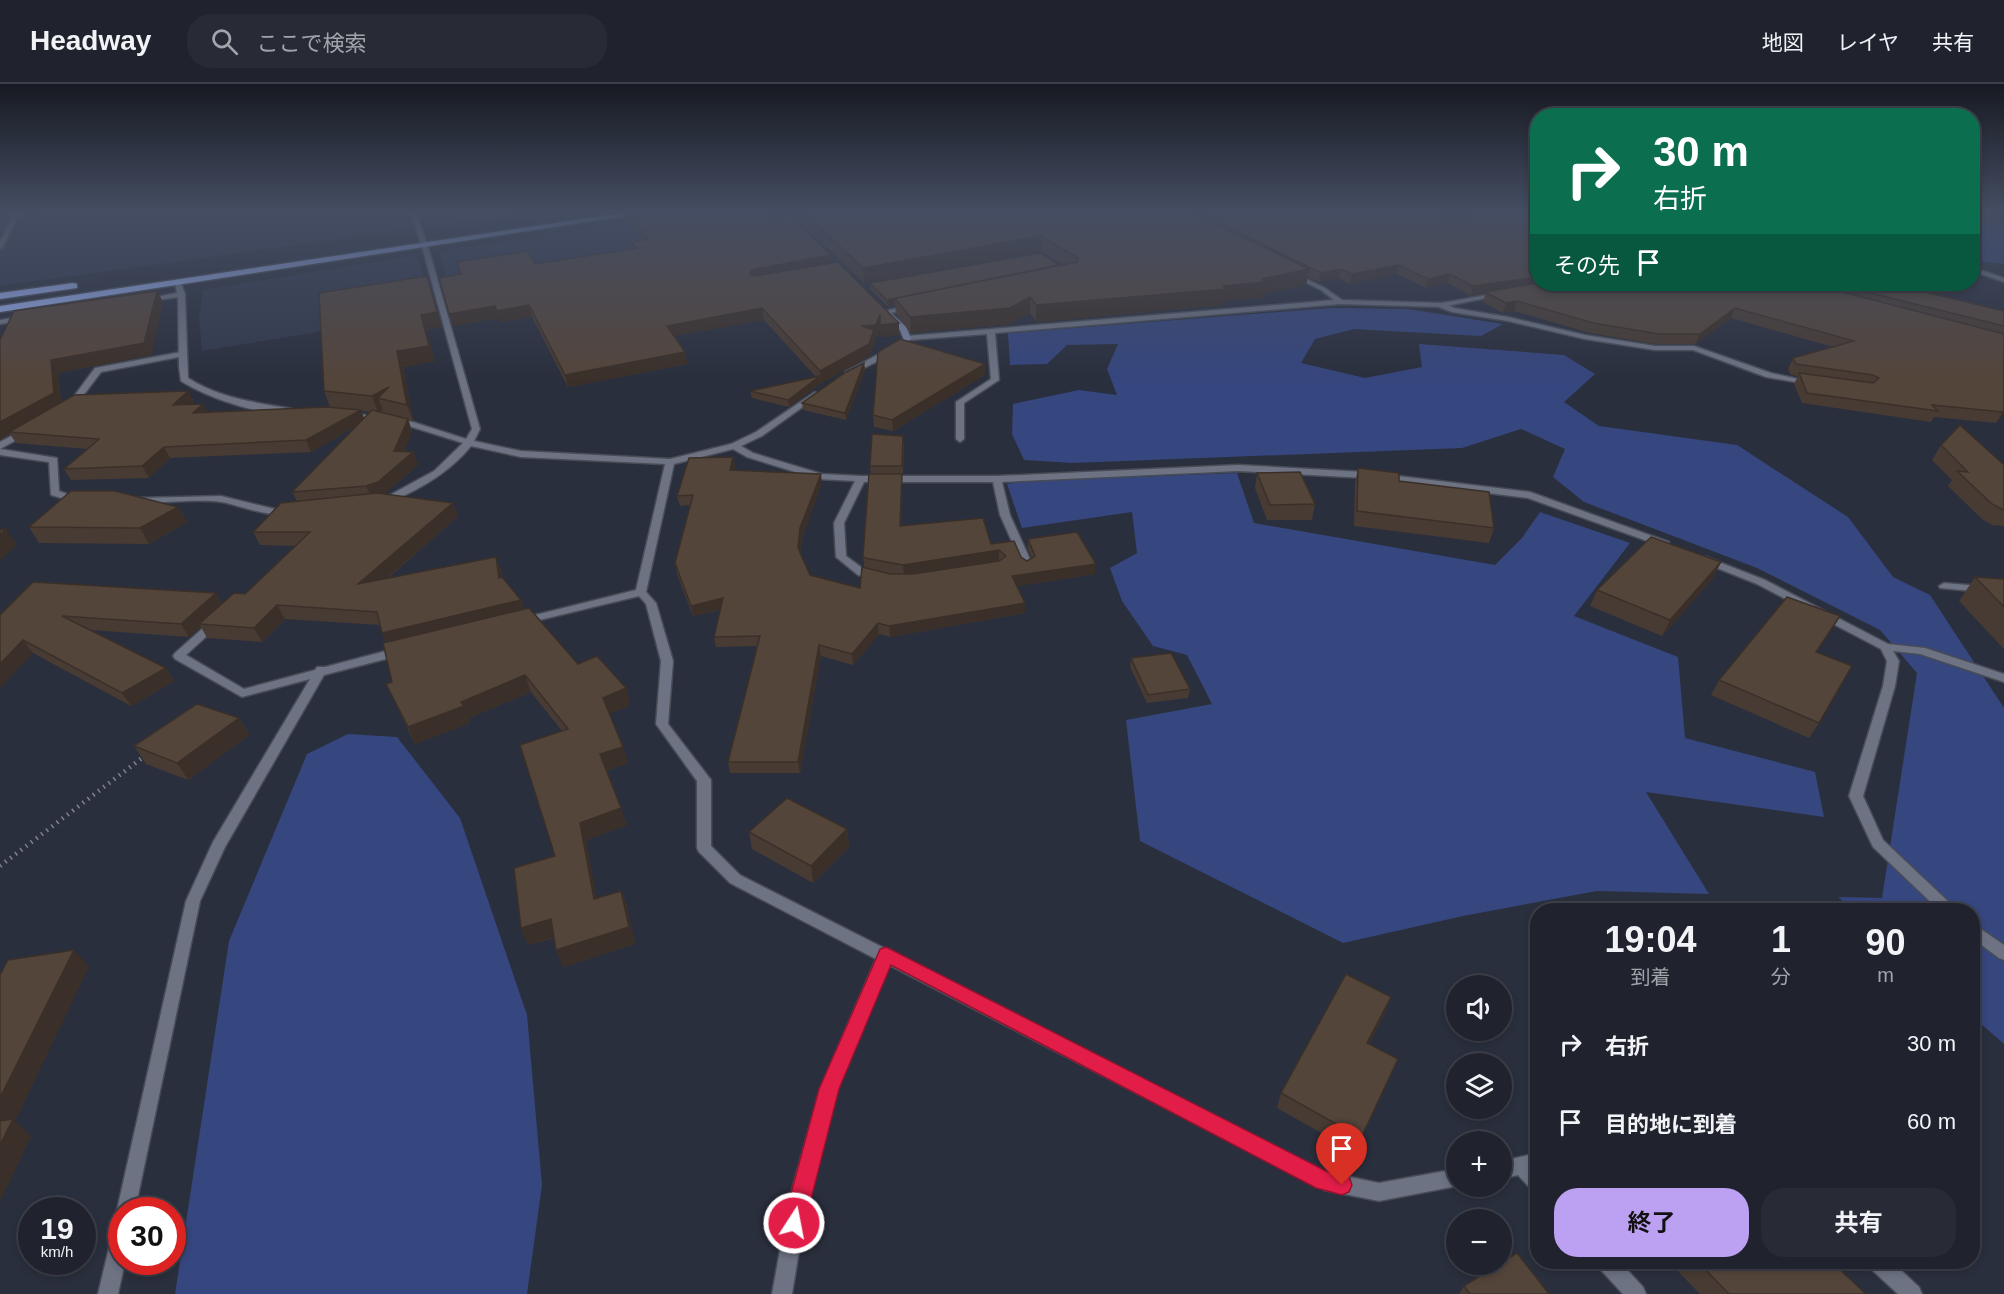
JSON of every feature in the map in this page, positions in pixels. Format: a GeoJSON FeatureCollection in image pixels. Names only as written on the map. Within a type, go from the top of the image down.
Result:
{"type":"FeatureCollection","features":[{"type":"Feature","properties":{"kind":"highway"},"geometry":{"type":"LineString","coordinates":[[156,274],[207,267]]}},
{"type":"Feature","properties":{"kind":"highway"},"geometry":{"type":"LineString","coordinates":[[0,309],[267,267]]}},
{"type":"Feature","properties":{"kind":"highway"},"geometry":{"type":"LineString","coordinates":[[0,296],[89,283]]}},
{"type":"Feature","properties":{"kind":"street"},"geometry":{"type":"LineString","coordinates":[[372,504],[402,495],[459,456],[471,443],[476,429],[431,267]]}},
{"type":"Feature","properties":{"kind":"street"},"geometry":{"type":"LineString","coordinates":[[1281,268],[1323,289],[1340,302]]}},
{"type":"Feature","properties":{"kind":"street"},"geometry":{"type":"LineString","coordinates":[[1980,271],[2004,280]]}},
{"type":"Feature","properties":{"kind":"street"},"geometry":{"type":"LineString","coordinates":[[178,283],[182,294],[181,354],[184,379],[201,391],[262,408],[303,412]]}},
{"type":"Feature","properties":{"kind":"street"},"geometry":{"type":"LineString","coordinates":[[136,302],[182,294]]}},
{"type":"Feature","properties":{"kind":"street"},"geometry":{"type":"LineString","coordinates":[[840,376],[897,348],[907,338],[1340,302],[1442,305],[1504,294]]}},
{"type":"Feature","properties":{"kind":"street"},"geometry":{"type":"LineString","coordinates":[[877,304],[903,329],[907,338]]}},
{"type":"Feature","properties":{"kind":"street"},"geometry":{"type":"LineString","coordinates":[[885,312],[920,305]]}},
{"type":"Feature","properties":{"kind":"street"},"geometry":{"type":"LineString","coordinates":[[1442,305],[1452,310],[1508,319],[1586,337],[1655,348],[1694,348],[1769,375],[1827,386]]}},
{"type":"Feature","properties":{"kind":"street"},"geometry":{"type":"LineString","coordinates":[[0,322],[32,317]]}},
{"type":"Feature","properties":{"kind":"street"},"geometry":{"type":"LineString","coordinates":[[960,439],[960,402],[995,380],[991,331]]}},
{"type":"Feature","properties":{"kind":"street"},"geometry":{"type":"LineString","coordinates":[[62,411],[73,405],[98,370],[181,354]]}},
{"type":"Feature","properties":{"kind":"street"},"geometry":{"type":"LineString","coordinates":[[342,414],[413,425],[471,443],[521,454],[670,462],[734,446],[759,434],[822,389]]}},
{"type":"Feature","properties":{"kind":"street"},"geometry":{"type":"LineString","coordinates":[[0,446],[31,429]]}},
{"type":"Feature","properties":{"kind":"street"},"geometry":{"type":"LineString","coordinates":[[734,446],[750,454],[821,477],[861,479],[997,479],[1238,468],[1365,475],[1530,495],[1674,548]]}},
{"type":"Feature","properties":{"kind":"street"},"geometry":{"type":"LineString","coordinates":[[0,452],[54,460],[54,493],[85,502]]}},
{"type":"Feature","properties":{"kind":"street"},"geometry":{"type":"LineString","coordinates":[[641,592],[670,462]]}},
{"type":"Feature","properties":{"kind":"street"},"geometry":{"type":"LineString","coordinates":[[861,479],[839,523],[841,557],[862,573],[893,579]]}},
{"type":"Feature","properties":{"kind":"street"},"geometry":{"type":"LineString","coordinates":[[997,479],[1005,515],[1028,566]]}},
{"type":"Feature","properties":{"kind":"street"},"geometry":{"type":"LineString","coordinates":[[130,501],[221,499],[275,513],[297,511]]}},
{"type":"Feature","properties":{"kind":"street"},"geometry":{"type":"LineString","coordinates":[[1696,556],[1761,582],[1885,647],[1921,651],[2004,678]]}},
{"type":"Feature","properties":{"kind":"street"},"geometry":{"type":"LineString","coordinates":[[1944,586],[2004,591]]}},
{"type":"Feature","properties":{"kind":"street"},"geometry":{"type":"LineString","coordinates":[[515,623],[641,592]]}},
{"type":"Feature","properties":{"kind":"street"},"geometry":{"type":"LineString","coordinates":[[641,592],[651,603],[667,661],[662,723],[704,780],[704,848],[735,879],[886,954],[1324,1181],[1379,1192],[1446,1180]]}},
{"type":"Feature","properties":{"kind":"street"},"geometry":{"type":"LineString","coordinates":[[227,611],[178,656],[242,693],[321,670],[412,648]]}},
{"type":"Feature","properties":{"kind":"street"},"geometry":{"type":"LineString","coordinates":[[1885,647],[1893,661],[1889,686],[1856,796],[1878,843],[1941,903]]}},
{"type":"Feature","properties":{"kind":"street"},"geometry":{"type":"LineString","coordinates":[[129,1197],[193,902],[218,846],[321,670]]}},
{"type":"Feature","properties":{"kind":"street"},"geometry":{"type":"LineString","coordinates":[[1980,935],[2004,954]]}},
{"type":"Feature","properties":{"kind":"street"},"geometry":{"type":"LineString","coordinates":[[782,1294],[798,1201],[829,1089],[886,954]]}},
{"type":"Feature","properties":{"kind":"street"},"geometry":{"type":"LineString","coordinates":[[1512,1168],[1529,1164]]}},
{"type":"Feature","properties":{"kind":"street"},"geometry":{"type":"LineString","coordinates":[[1613,1269],[1636,1294]]}},
{"type":"Feature","properties":{"kind":"street"},"geometry":{"type":"LineString","coordinates":[[1885,1269],[1911,1294]]}},
{"type":"Feature","properties":{"kind":"street"},"geometry":{"type":"LineString","coordinates":[[108,1294],[112,1275]]}},
{"type":"Feature","properties":{"kind":"path"},"geometry":{"type":"LineString","coordinates":[[0,866],[149,753]]}},
{"type":"Feature","properties":{"kind":"shaded area"},"geometry":{"type":"Polygon","coordinates":[[[0,267],[135,267],[0,286],[0,267]]]}},
{"type":"Feature","properties":{"kind":"shaded area"},"geometry":{"type":"Polygon","coordinates":[[[341,267],[421,267],[435,313],[202,351],[199,319],[203,290],[341,267]]]}},
{"type":"Feature","properties":{"kind":"shaded area"},"geometry":{"type":"Polygon","coordinates":[[[444,267],[702,267],[455,308],[444,267]]]}},
{"type":"Feature","properties":{"kind":"shaded area"},"geometry":{"type":"Polygon","coordinates":[[[1330,308],[1408,309],[1503,324],[1481,336],[1354,329],[1315,339],[1301,363],[1365,378],[1422,367],[1419,344],[1564,355],[1595,374],[1564,402],[1599,426],[1737,445],[1848,517],[1893,577],[1930,595],[2004,708],[2004,1044],[1980,1023],[1980,903],[1845,903],[1838,897],[1882,898],[1917,673],[1880,630],[1757,568],[1584,502],[1553,477],[1565,449],[1521,429],[1462,448],[1073,463],[1024,460],[1012,434],[1013,404],[1079,390],[1117,395],[1107,369],[1118,344],[1067,345],[1047,364],[1010,365],[1008,333],[1330,308]]]}},
{"type":"Feature","properties":{"kind":"shaded area"},"geometry":{"type":"Polygon","coordinates":[[[1237,473],[1254,523],[1495,565],[1522,538],[1540,512],[1630,543],[1574,616],[1678,657],[1685,738],[1815,772],[1824,817],[1646,792],[1709,894],[1597,891],[1463,916],[1343,943],[1140,841],[1126,720],[1212,704],[1187,655],[1153,646],[1122,601],[1110,568],[1137,553],[1132,512],[1022,528],[1007,484],[1027,481],[1237,473]]]}},
{"type":"Feature","properties":{"kind":"shaded area"},"geometry":{"type":"Polygon","coordinates":[[[348,734],[397,737],[460,818],[527,1015],[542,1185],[527,1294],[175,1294],[178,1275],[186,1275],[186,1222],[229,941],[307,754],[348,734]]]}},
{"type":"Feature","properties":{"kind":"building"},"geometry":{"type":"Polygon","coordinates":[[[459,267],[765,267],[751,270],[750,274],[755,276],[806,267],[843,267],[899,323],[880,325],[880,314],[876,325],[862,326],[874,330],[869,344],[820,371],[762,308],[667,326],[685,352],[565,375],[529,305],[497,311],[495,306],[449,314],[439,278],[461,274],[459,267]]]}},
{"type":"Feature","properties":{"kind":"building"},"geometry":{"type":"Polygon","coordinates":[[[958,267],[1047,267],[887,300],[870,283],[958,267]]]}},
{"type":"Feature","properties":{"kind":"building"},"geometry":{"type":"Polygon","coordinates":[[[1049,267],[1309,269],[1262,279],[1265,282],[1223,286],[1227,289],[1036,305],[1030,297],[1010,308],[910,317],[895,298],[1049,267]]]}},
{"type":"Feature","properties":{"kind":"building"},"geometry":{"type":"Polygon","coordinates":[[[1310,267],[1386,267],[1352,274],[1341,269],[1321,273],[1310,267]]]}},
{"type":"Feature","properties":{"kind":"building"},"geometry":{"type":"Polygon","coordinates":[[[1404,267],[1530,267],[1530,278],[1473,286],[1450,274],[1428,279],[1404,267]]]}},
{"type":"Feature","properties":{"kind":"building"},"geometry":{"type":"Polygon","coordinates":[[[427,276],[437,312],[421,315],[429,346],[397,351],[407,405],[378,398],[389,387],[372,396],[324,391],[319,293],[427,276]]]}},
{"type":"Feature","properties":{"kind":"building"},"geometry":{"type":"Polygon","coordinates":[[[1530,284],[1530,291],[1839,291],[2004,334],[2004,410],[2003,412],[1932,405],[1938,411],[1807,393],[1799,373],[1873,383],[1879,378],[1873,375],[1796,364],[1793,358],[1854,341],[1735,308],[1700,334],[1659,334],[1593,323],[1517,301],[1506,303],[1485,292],[1530,284]]]}},
{"type":"Feature","properties":{"kind":"building"},"geometry":{"type":"Polygon","coordinates":[[[157,291],[144,343],[51,360],[54,393],[0,422],[0,340],[14,311],[157,291]]]}},
{"type":"Feature","properties":{"kind":"building"},"geometry":{"type":"Polygon","coordinates":[[[1862,291],[1921,291],[2004,311],[2004,326],[1862,291]]]}},
{"type":"Feature","properties":{"kind":"building"},"geometry":{"type":"Polygon","coordinates":[[[900,339],[985,364],[892,420],[873,415],[878,352],[900,339]]]}},
{"type":"Feature","properties":{"kind":"building"},"geometry":{"type":"Polygon","coordinates":[[[864,363],[845,413],[802,403],[846,372],[864,363]]]}},
{"type":"Feature","properties":{"kind":"building"},"geometry":{"type":"Polygon","coordinates":[[[820,376],[788,400],[750,391],[820,376]]]}},
{"type":"Feature","properties":{"kind":"building"},"geometry":{"type":"Polygon","coordinates":[[[188,391],[173,405],[203,404],[193,413],[326,407],[361,410],[306,440],[164,447],[142,466],[64,469],[99,439],[9,432],[74,395],[188,391]]]}},
{"type":"Feature","properties":{"kind":"building"},"geometry":{"type":"Polygon","coordinates":[[[372,410],[408,419],[394,451],[413,452],[378,482],[366,486],[292,492],[372,410]]]}},
{"type":"Feature","properties":{"kind":"building"},"geometry":{"type":"Polygon","coordinates":[[[1960,425],[2004,465],[2004,510],[1992,504],[1957,471],[1968,472],[1941,445],[1960,425]]]}},
{"type":"Feature","properties":{"kind":"building"},"geometry":{"type":"Polygon","coordinates":[[[872,434],[903,436],[902,466],[870,466],[872,434]]]}},
{"type":"Feature","properties":{"kind":"building"},"geometry":{"type":"Polygon","coordinates":[[[733,457],[730,470],[821,474],[800,528],[798,548],[810,575],[860,588],[862,567],[890,574],[913,574],[999,561],[1006,556],[999,550],[903,565],[865,558],[863,556],[869,474],[902,474],[900,526],[983,518],[991,544],[1014,541],[1021,557],[1027,561],[1035,556],[1028,539],[1077,532],[1096,564],[1012,576],[1025,603],[889,626],[878,623],[852,654],[819,645],[798,762],[728,762],[760,636],[714,637],[723,598],[691,606],[675,563],[693,495],[677,496],[689,458],[733,457]]]}},
{"type":"Feature","properties":{"kind":"building"},"geometry":{"type":"Polygon","coordinates":[[[1358,468],[1399,473],[1399,481],[1489,492],[1494,528],[1357,511],[1358,468]]]}},
{"type":"Feature","properties":{"kind":"building"},"geometry":{"type":"Polygon","coordinates":[[[1300,472],[1315,504],[1270,505],[1257,473],[1300,472]]]}},
{"type":"Feature","properties":{"kind":"building"},"geometry":{"type":"Polygon","coordinates":[[[71,491],[115,491],[178,507],[140,528],[29,527],[71,491]]]}},
{"type":"Feature","properties":{"kind":"building"},"geometry":{"type":"Polygon","coordinates":[[[377,493],[453,503],[358,584],[496,557],[499,578],[502,577],[521,600],[382,633],[377,612],[277,605],[254,628],[199,624],[234,593],[245,594],[310,532],[253,532],[281,503],[377,493]]]}},
{"type":"Feature","properties":{"kind":"building"},"geometry":{"type":"Polygon","coordinates":[[[1651,537],[1721,562],[1670,620],[1597,590],[1651,537]]]}},
{"type":"Feature","properties":{"kind":"building"},"geometry":{"type":"Polygon","coordinates":[[[1975,577],[2004,579],[2004,607],[1975,577]]]}},
{"type":"Feature","properties":{"kind":"building"},"geometry":{"type":"Polygon","coordinates":[[[33,582],[216,593],[181,624],[62,616],[166,668],[122,693],[23,640],[0,664],[0,615],[33,582]]]}},
{"type":"Feature","properties":{"kind":"building"},"geometry":{"type":"Polygon","coordinates":[[[1787,597],[1840,616],[1816,652],[1852,666],[1819,723],[1719,680],[1787,597]]]}},
{"type":"Feature","properties":{"kind":"building"},"geometry":{"type":"Polygon","coordinates":[[[529,608],[578,664],[597,656],[626,688],[603,698],[623,747],[600,754],[621,808],[580,823],[594,899],[621,891],[629,927],[556,950],[551,919],[521,928],[514,868],[555,856],[520,745],[568,729],[525,675],[461,702],[464,706],[408,727],[386,684],[392,682],[383,643],[529,608]]]}},
{"type":"Feature","properties":{"kind":"building"},"geometry":{"type":"Polygon","coordinates":[[[1171,653],[1190,689],[1148,695],[1131,658],[1171,653]]]}},
{"type":"Feature","properties":{"kind":"building"},"geometry":{"type":"Polygon","coordinates":[[[197,704],[239,718],[177,763],[134,746],[197,704]]]}},
{"type":"Feature","properties":{"kind":"building"},"geometry":{"type":"Polygon","coordinates":[[[787,798],[847,829],[811,866],[749,832],[787,798]]]}},
{"type":"Feature","properties":{"kind":"building"},"geometry":{"type":"Polygon","coordinates":[[[74,950],[0,1098],[0,975],[8,960],[74,950]]]}},
{"type":"Feature","properties":{"kind":"building"},"geometry":{"type":"Polygon","coordinates":[[[1346,974],[1391,997],[1367,1043],[1398,1059],[1361,1138],[1281,1093],[1346,974]]]}},
{"type":"Feature","properties":{"kind":"building"},"geometry":{"type":"Polygon","coordinates":[[[13,1119],[0,1145],[0,1121],[13,1119]]]}},
{"type":"Feature","properties":{"kind":"building"},"geometry":{"type":"Polygon","coordinates":[[[1517,1253],[1549,1294],[1470,1294],[1464,1286],[1482,1275],[1512,1275],[1512,1256],[1517,1253]]]}},
{"type":"Feature","properties":{"kind":"building"},"geometry":{"type":"Polygon","coordinates":[[[1705,1269],[1839,1269],[1866,1294],[1729,1294],[1705,1269]]]}},
{"type":"Feature","properties":{"kind":"route"},"geometry":{"type":"LineString","coordinates":[[794,1223],[829,1089],[886,954],[1324,1181],[1342,1185]]}}]}
